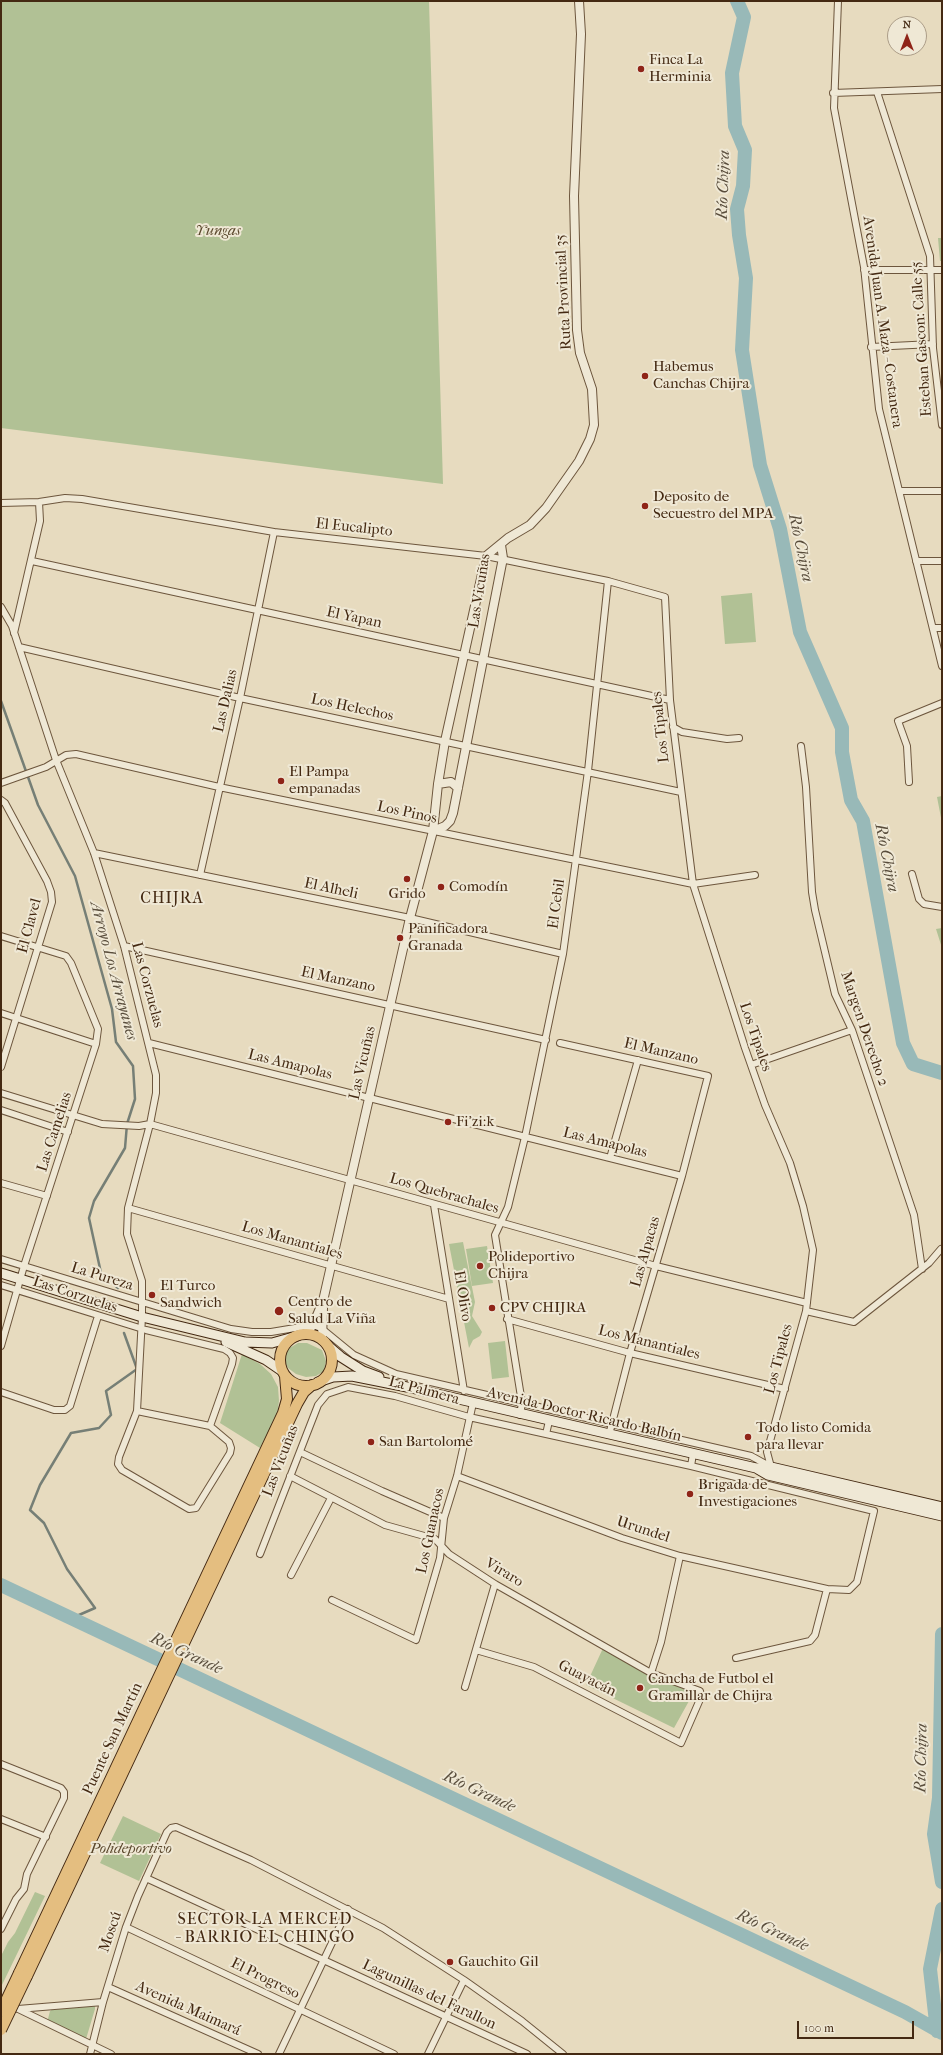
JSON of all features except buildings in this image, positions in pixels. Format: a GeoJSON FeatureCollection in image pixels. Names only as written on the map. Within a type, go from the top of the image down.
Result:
{"type":"FeatureCollection","features":[{"type":"Feature","properties":{"kind":"main road"},"geometry":{"type":"LineString","coordinates":[[1,1273],[142,1317],[245,1342],[272,1342],[302,1335],[315,1336],[341,1357],[363,1371],[407,1387]]}},
{"type":"Feature","properties":{"kind":"main road"},"geometry":{"type":"LineString","coordinates":[[184,1328],[235,1345],[266,1360],[298,1384],[315,1384],[333,1377],[352,1376],[407,1387]]}},
{"type":"Feature","properties":{"kind":"main road"},"geometry":{"type":"LineString","coordinates":[[237,1522],[287,1399],[284,1373],[280,1360],[281,1352],[290,1340],[302,1335]]}},
{"type":"Feature","properties":{"kind":"main road"},"geometry":{"type":"LineString","coordinates":[[237,1522],[296,1404],[304,1392],[326,1376],[330,1370],[331,1353],[325,1343]]}},
{"type":"Feature","properties":{"kind":"main road","name":"Avenida Doctor Ricardo Balbín"},"geometry":{"type":"LineString","coordinates":[[407,1387],[520,1415],[609,1434],[879,1497],[942,1516]]}},
{"type":"Feature","properties":{"kind":"main road","name":"Avenida Doctor Ricardo Balbín"},"geometry":{"type":"LineString","coordinates":[[879,1497],[942,1507]]}},
{"type":"Feature","properties":{"kind":"main road","name":"Puente San Martín"},"geometry":{"type":"LineString","coordinates":[[23,1974],[237,1522]]}},
{"type":"Feature","properties":{"kind":"main road"},"geometry":{"type":"LineString","coordinates":[[1,2011],[23,1974]]}},
{"type":"Feature","properties":{"kind":"main road"},"geometry":{"type":"LineString","coordinates":[[1,2030],[23,1974]]}},
{"type":"Feature","properties":{"kind":"street","name":"Ruta Provincial 35"},"geometry":{"type":"LineString","coordinates":[[501,545],[508,538],[530,525],[546,508],[579,461],[590,439],[594,425],[592,389],[580,353],[577,330],[574,196],[581,34],[579,1]]}},
{"type":"Feature","properties":{"kind":"street","name":"Avenida Juan A. Maza - Costanera"},"geometry":{"type":"LineString","coordinates":[[838,1],[833,93],[834,108],[864,270],[871,347],[879,409],[934,628],[942,666]]}},
{"type":"Feature","properties":{"kind":"street"},"geometry":{"type":"LineString","coordinates":[[833,93],[942,89]]}},
{"type":"Feature","properties":{"kind":"street","name":"Esteban Gascon: Calle 55"},"geometry":{"type":"LineString","coordinates":[[877,92],[930,256],[933,344],[942,425]]}},
{"type":"Feature","properties":{"kind":"street"},"geometry":{"type":"LineString","coordinates":[[864,270],[942,270]]}},
{"type":"Feature","properties":{"kind":"street"},"geometry":{"type":"LineString","coordinates":[[871,347],[933,344]]}},
{"type":"Feature","properties":{"kind":"street"},"geometry":{"type":"LineString","coordinates":[[899,491],[942,491]]}},
{"type":"Feature","properties":{"kind":"street","name":"El Eucalipto"},"geometry":{"type":"LineString","coordinates":[[1,503],[39,502],[65,498],[82,499],[274,532],[503,558],[608,582],[665,597]]}},
{"type":"Feature","properties":{"kind":"street"},"geometry":{"type":"LineString","coordinates":[[14,632],[40,522],[39,502]]}},
{"type":"Feature","properties":{"kind":"street","name":"Las Dalias"},"geometry":{"type":"LineString","coordinates":[[200,875],[259,611],[274,532]]}},
{"type":"Feature","properties":{"kind":"street","name":"Las Vicuñas"},"geometry":{"type":"LineString","coordinates":[[302,1335],[313,1325],[323,1301],[332,1267],[410,918],[433,831],[438,784],[445,742],[486,556],[501,545],[503,558],[458,788],[450,821],[445,826],[433,831]]}},
{"type":"Feature","properties":{"kind":"street","name":"El Yapan"},"geometry":{"type":"LineString","coordinates":[[32,561],[670,700]]}},
{"type":"Feature","properties":{"kind":"street"},"geometry":{"type":"LineString","coordinates":[[916,561],[942,561]]}},
{"type":"Feature","properties":{"kind":"street","name":"El Cebil"},"geometry":{"type":"LineString","coordinates":[[520,1415],[522,1402],[507,1319],[495,1235],[508,1207],[525,1137],[563,954],[588,771],[608,582]]}},
{"type":"Feature","properties":{"kind":"street","name":"Los Tipales"},"geometry":{"type":"LineString","coordinates":[[665,597],[670,700],[693,884],[751,1065],[790,1163],[811,1237],[813,1261],[806,1310],[767,1452],[769,1471]]}},
{"type":"Feature","properties":{"kind":"street","name":"Las Corzuelas"},"geometry":{"type":"LineString","coordinates":[[1,607],[14,632],[56,760],[94,853],[124,946],[156,1075],[156,1093],[150,1124],[128,1208],[127,1234],[142,1281],[142,1329],[137,1411],[119,1457],[118,1464],[122,1470],[188,1509],[196,1508],[200,1505],[230,1453],[231,1448],[229,1442],[210,1426],[232,1364],[233,1358],[230,1353],[224,1349],[142,1329],[1,1285]]}},
{"type":"Feature","properties":{"kind":"street"},"geometry":{"type":"LineString","coordinates":[[934,628],[942,628]]}},
{"type":"Feature","properties":{"kind":"street","name":"Los Helechos"},"geometry":{"type":"LineString","coordinates":[[19,647],[240,698],[681,792]]}},
{"type":"Feature","properties":{"kind":"street"},"geometry":{"type":"LineString","coordinates":[[909,782],[907,746],[898,721],[942,703]]}},
{"type":"Feature","properties":{"kind":"street"},"geometry":{"type":"LineString","coordinates":[[673,727],[690,733],[727,739],[739,738]]}},
{"type":"Feature","properties":{"kind":"street","name":"Margen Derecho 2"},"geometry":{"type":"LineString","coordinates":[[801,746],[806,787],[812,892],[815,910],[835,994],[852,1030],[914,1215],[922,1269]]}},
{"type":"Feature","properties":{"kind":"street","name":"Los Pinos"},"geometry":{"type":"LineString","coordinates":[[56,760],[66,755],[76,754],[219,787],[693,884],[755,875]]}},
{"type":"Feature","properties":{"kind":"street"},"geometry":{"type":"LineString","coordinates":[[1,783],[46,768],[56,760]]}},
{"type":"Feature","properties":{"kind":"street"},"geometry":{"type":"LineString","coordinates":[[438,784],[451,782],[458,788]]}},
{"type":"Feature","properties":{"kind":"street","name":"El Clavel"},"geometry":{"type":"LineString","coordinates":[[1,800],[5,803],[51,892],[52,902],[1,1067]]}},
{"type":"Feature","properties":{"kind":"street","name":"El Alheli"},"geometry":{"type":"LineString","coordinates":[[94,853],[410,918],[563,954]]}},
{"type":"Feature","properties":{"kind":"street"},"geometry":{"type":"LineString","coordinates":[[912,874],[919,899],[924,904],[942,907]]}},
{"type":"Feature","properties":{"kind":"street","name":"Las Camelias"},"geometry":{"type":"LineString","coordinates":[[1,936],[66,956],[71,963],[98,1029],[96,1044],[74,1116],[24,1266],[1,1346]]}},
{"type":"Feature","properties":{"kind":"street","name":"El Manzano"},"geometry":{"type":"LineString","coordinates":[[124,946],[546,1040]]}},
{"type":"Feature","properties":{"kind":"street"},"geometry":{"type":"LineString","coordinates":[[1,1013],[96,1044]]}},
{"type":"Feature","properties":{"kind":"street"},"geometry":{"type":"LineString","coordinates":[[751,1065],[852,1030]]}},
{"type":"Feature","properties":{"kind":"street","name":"Las Amapolas"},"geometry":{"type":"LineString","coordinates":[[149,1043],[682,1176]]}},
{"type":"Feature","properties":{"kind":"street","name":"El Manzano"},"geometry":{"type":"LineString","coordinates":[[560,1043],[708,1076]]}},
{"type":"Feature","properties":{"kind":"street"},"geometry":{"type":"LineString","coordinates":[[610,1158],[638,1060]]}},
{"type":"Feature","properties":{"kind":"street","name":"Las Alpacas"},"geometry":{"type":"LineString","coordinates":[[609,1434],[630,1353],[682,1176],[708,1076]]}},
{"type":"Feature","properties":{"kind":"street","name":"Los Quebrachales"},"geometry":{"type":"LineString","coordinates":[[1,1093],[102,1124],[139,1126],[150,1124],[351,1180],[434,1205],[656,1266],[807,1303]]}},
{"type":"Feature","properties":{"kind":"street"},"geometry":{"type":"LineString","coordinates":[[1,1110],[68,1132]]}},
{"type":"Feature","properties":{"kind":"street"},"geometry":{"type":"LineString","coordinates":[[1,1184],[47,1196]]}},
{"type":"Feature","properties":{"kind":"street","name":"El Olivo"},"geometry":{"type":"LineString","coordinates":[[434,1205],[464,1391]]}},
{"type":"Feature","properties":{"kind":"street","name":"Los Manantiales"},"geometry":{"type":"LineString","coordinates":[[128,1208],[449,1299]]}},
{"type":"Feature","properties":{"kind":"street"},"geometry":{"type":"LineString","coordinates":[[806,1310],[854,1322],[922,1269],[941,1249]]}},
{"type":"Feature","properties":{"kind":"street","name":"La Pureza"},"geometry":{"type":"LineString","coordinates":[[1,1259],[231,1329],[252,1332],[271,1332],[313,1325]]}},
{"type":"Feature","properties":{"kind":"street","name":"Las Vicuñas"},"geometry":{"type":"LineString","coordinates":[[323,1301],[322,1328],[325,1343]]}},
{"type":"Feature","properties":{"kind":"street"},"geometry":{"type":"LineString","coordinates":[[1,1392],[59,1411],[70,1406],[98,1316]]}},
{"type":"Feature","properties":{"kind":"street","name":"Los Manantiales"},"geometry":{"type":"LineString","coordinates":[[507,1319],[630,1353],[784,1389]]}},
{"type":"Feature","properties":{"kind":"street"},"geometry":{"type":"LineString","coordinates":[[313,1325],[322,1328],[354,1355],[396,1374],[464,1391],[522,1402],[751,1456],[769,1471]]}},
{"type":"Feature","properties":{"kind":"street","name":"La Palmera"},"geometry":{"type":"LineString","coordinates":[[340,1388],[348,1387],[365,1389],[470,1417],[691,1466],[874,1511]]}},
{"type":"Feature","properties":{"kind":"street","name":"Las Vicuñas"},"geometry":{"type":"LineString","coordinates":[[260,1554],[322,1399],[340,1388]]}},
{"type":"Feature","properties":{"kind":"street","name":"Los Guanacos"},"geometry":{"type":"LineString","coordinates":[[332,1600],[416,1640],[440,1558],[444,1518],[457,1476],[473,1403]]}},
{"type":"Feature","properties":{"kind":"street"},"geometry":{"type":"LineString","coordinates":[[137,1411],[210,1426]]}},
{"type":"Feature","properties":{"kind":"street"},"geometry":{"type":"LineString","coordinates":[[546,1434],[549,1421]]}},
{"type":"Feature","properties":{"kind":"street"},"geometry":{"type":"LineString","coordinates":[[300,1452],[382,1491],[444,1518]]}},
{"type":"Feature","properties":{"kind":"street"},"geometry":{"type":"LineString","coordinates":[[691,1466],[693,1454]]}},
{"type":"Feature","properties":{"kind":"street","name":"Viraro"},"geometry":{"type":"LineString","coordinates":[[290,1476],[330,1498],[385,1525],[435,1539],[449,1554],[495,1584],[651,1673],[700,1691],[701,1697]]}},
{"type":"Feature","properties":{"kind":"street","name":"Urundel"},"geometry":{"type":"LineString","coordinates":[[457,1476],[622,1538],[680,1556],[827,1589],[849,1590],[857,1582],[874,1511]]}},
{"type":"Feature","properties":{"kind":"street"},"geometry":{"type":"LineString","coordinates":[[291,1575],[330,1498]]}},
{"type":"Feature","properties":{"kind":"street"},"geometry":{"type":"LineString","coordinates":[[651,1673],[661,1642],[680,1556]]}},
{"type":"Feature","properties":{"kind":"street"},"geometry":{"type":"LineString","coordinates":[[465,1687],[495,1584]]}},
{"type":"Feature","properties":{"kind":"street"},"geometry":{"type":"LineString","coordinates":[[736,1658],[810,1641],[815,1635],[827,1589]]}},
{"type":"Feature","properties":{"kind":"street","name":"Guayacán"},"geometry":{"type":"LineString","coordinates":[[476,1650],[534,1667],[681,1743],[701,1697]]}},
{"type":"Feature","properties":{"kind":"street"},"geometry":{"type":"LineString","coordinates":[[1,1764],[61,1788],[64,1792],[64,1798],[28,1874],[24,1890],[16,1899],[1,1929]]}},
{"type":"Feature","properties":{"kind":"street"},"geometry":{"type":"LineString","coordinates":[[1,1819],[46,1837]]}},
{"type":"Feature","properties":{"kind":"street","name":"Moscú"},"geometry":{"type":"LineString","coordinates":[[90,2054],[103,2002],[126,1927],[146,1878],[167,1832],[171,1828],[176,1827],[251,1860],[348,1909]]}},
{"type":"Feature","properties":{"kind":"street","name":"Lagunillas del Farallon"},"geometry":{"type":"LineString","coordinates":[[146,1878],[527,2054]]}},
{"type":"Feature","properties":{"kind":"street"},"geometry":{"type":"LineString","coordinates":[[279,2054],[299,2009],[348,1909],[396,1935],[464,1980],[522,2021],[563,2054]]}},
{"type":"Feature","properties":{"kind":"street","name":"El Progreso"},"geometry":{"type":"LineString","coordinates":[[126,1927],[394,2054]]}},
{"type":"Feature","properties":{"kind":"street"},"geometry":{"type":"LineString","coordinates":[[428,2054],[464,1980]]}},
{"type":"Feature","properties":{"kind":"street","name":"Avenida Maimará"},"geometry":{"type":"LineString","coordinates":[[108,1987],[258,2054]]}},
{"type":"Feature","properties":{"kind":"street"},"geometry":{"type":"LineString","coordinates":[[1,2002],[111,2054]]}},
{"type":"Feature","properties":{"kind":"street"},"geometry":{"type":"LineString","coordinates":[[18,2009],[103,2002]]}},
{"type":"Feature","properties":{"kind":"green space","name":"Yungas"},"geometry":{"type":"Polygon","coordinates":[[[1,1],[429,1],[443,484],[1,428],[1,1]]]}},
{"type":"Feature","properties":{"kind":"green space"},"geometry":{"type":"Polygon","coordinates":[[[938,238],[942,238],[942,261],[940,261],[938,238]]]}},
{"type":"Feature","properties":{"kind":"green space"},"geometry":{"type":"Polygon","coordinates":[[[752,593],[756,642],[725,644],[721,596],[752,593]]]}},
{"type":"Feature","properties":{"kind":"green space"},"geometry":{"type":"Polygon","coordinates":[[[942,796],[942,823],[937,797],[942,796]]]}},
{"type":"Feature","properties":{"kind":"green space"},"geometry":{"type":"Polygon","coordinates":[[[942,928],[942,948],[936,929],[942,928]]]}},
{"type":"Feature","properties":{"kind":"green space"},"geometry":{"type":"Polygon","coordinates":[[[463,1242],[475,1302],[472,1316],[482,1332],[480,1336],[473,1340],[469,1348],[449,1244],[463,1242]]]}},
{"type":"Feature","properties":{"kind":"green space","name":"Polideportivo Chijra"},"geometry":{"type":"Polygon","coordinates":[[[487,1246],[493,1283],[472,1286],[466,1249],[487,1246]]]}},
{"type":"Feature","properties":{"kind":"green space"},"geometry":{"type":"Polygon","coordinates":[[[505,1341],[509,1377],[492,1379],[488,1343],[505,1341]]]}},
{"type":"Feature","properties":{"kind":"green space"},"geometry":{"type":"Polygon","coordinates":[[[298,1343],[307,1343],[322,1350],[326,1361],[324,1371],[316,1376],[306,1377],[296,1374],[288,1368],[285,1362],[285,1356],[288,1349],[298,1343]]]}},
{"type":"Feature","properties":{"kind":"green space"},"geometry":{"type":"Polygon","coordinates":[[[242,1354],[260,1364],[271,1374],[278,1387],[279,1401],[277,1415],[260,1448],[220,1423],[242,1354]]]}},
{"type":"Feature","properties":{"kind":"green space","name":"Cancha de Futbol el Gramillar de Chijra"},"geometry":{"type":"Polygon","coordinates":[[[604,1646],[694,1692],[674,1728],[586,1685],[604,1646]]]}},
{"type":"Feature","properties":{"kind":"green space","name":"Polideportivo"},"geometry":{"type":"Polygon","coordinates":[[[123,1816],[161,1834],[139,1881],[100,1863],[123,1816]]]}},
{"type":"Feature","properties":{"kind":"green space"},"geometry":{"type":"Polygon","coordinates":[[[35,1892],[45,1896],[1,1987],[1,1956],[8,1942],[15,1933],[35,1892]]]}},
{"type":"Feature","properties":{"kind":"green space"},"geometry":{"type":"Polygon","coordinates":[[[89,2005],[95,2006],[95,2009],[86,2039],[50,2022],[48,2019],[50,2011],[54,2008],[89,2005]]]}},
{"type":"Feature","properties":{"kind":"waterway","name":"Río Chijra"},"geometry":{"type":"LineString","coordinates":[[737,1],[744,17],[732,73],[735,126],[745,150],[743,186],[737,209],[739,235],[746,278],[742,350],[760,465],[780,529],[800,632],[842,728],[842,752],[851,800],[863,821],[903,1043],[913,1064],[942,1073]]}},
{"type":"Feature","properties":{"kind":"waterway","name":"Arroyo Los Arrayanes"},"geometry":{"type":"LineString","coordinates":[[1,701],[38,805],[75,876],[112,1009],[116,1042],[133,1066],[135,1099],[127,1124],[125,1148],[94,1201],[89,1218],[101,1273],[118,1288]]}},
{"type":"Feature","properties":{"kind":"waterway","name":"Arroyo Los Arrayanes"},"geometry":{"type":"LineString","coordinates":[[72,1618],[95,1608],[67,1569],[44,1523],[30,1510],[40,1485],[71,1433],[99,1428],[111,1415],[106,1391],[137,1369],[124,1333]]}},
{"type":"Feature","properties":{"kind":"waterway","name":"Río Grande"},"geometry":{"type":"LineString","coordinates":[[1,1585],[905,2012],[942,2033]]}},
{"type":"Feature","properties":{"kind":"waterway","name":"Río Chijra"},"geometry":{"type":"LineString","coordinates":[[942,1634],[939,1798],[934,1834],[942,1882]]}},
{"type":"Feature","properties":{"kind":"waterway","name":"Río Chijra"},"geometry":{"type":"LineString","coordinates":[[937,2031],[930,1969],[942,1909]]}},
{"type":"Feature","properties":{"kind":"place","name":"Finca La Herminia"},"geometry":{"type":"Point","coordinates":[641,69]}},
{"type":"Feature","properties":{"kind":"place","name":"Habemus Canchas Chijra"},"geometry":{"type":"Point","coordinates":[645,376]}},
{"type":"Feature","properties":{"kind":"place","name":"Deposito de Secuestro del MPA"},"geometry":{"type":"Point","coordinates":[645,506]}},
{"type":"Feature","properties":{"kind":"place","name":"El Pampa empanadas"},"geometry":{"type":"Point","coordinates":[281,781]}},
{"type":"Feature","properties":{"kind":"place","name":"Grido"},"geometry":{"type":"Point","coordinates":[407,879]}},
{"type":"Feature","properties":{"kind":"place","name":"Comodín"},"geometry":{"type":"Point","coordinates":[441,887]}},
{"type":"Feature","properties":{"kind":"place","name":"Panificadora Granada"},"geometry":{"type":"Point","coordinates":[400,938]}},
{"type":"Feature","properties":{"kind":"place","name":"Fi'zi:k"},"geometry":{"type":"Point","coordinates":[448,1122]}},
{"type":"Feature","properties":{"kind":"place","name":"Polideportivo Chijra"},"geometry":{"type":"Point","coordinates":[480,1266]}},
{"type":"Feature","properties":{"kind":"place","name":"El Turco Sandwich"},"geometry":{"type":"Point","coordinates":[152,1295]}},
{"type":"Feature","properties":{"kind":"place","name":"CPV CHIJRA"},"geometry":{"type":"Point","coordinates":[492,1308]}},
{"type":"Feature","properties":{"kind":"place","name":"Centro de Salud La Viña"},"geometry":{"type":"Point","coordinates":[279,1311]}},
{"type":"Feature","properties":{"kind":"place","name":"Todo listo Comida para llevar"},"geometry":{"type":"Point","coordinates":[748,1437]}},
{"type":"Feature","properties":{"kind":"place","name":"San Bartolomé"},"geometry":{"type":"Point","coordinates":[371,1442]}},
{"type":"Feature","properties":{"kind":"place","name":"Brigada de Investigaciones"},"geometry":{"type":"Point","coordinates":[690,1494]}},
{"type":"Feature","properties":{"kind":"place","name":"Cancha de Futbol el Gramillar de Chijra"},"geometry":{"type":"Point","coordinates":[640,1688]}},
{"type":"Feature","properties":{"kind":"place","name":"Gauchito Gil"},"geometry":{"type":"Point","coordinates":[450,1962]}},
{"type":"Feature","properties":{"kind":"district","name":"CHIJRA"},"geometry":{"type":"Point","coordinates":[172,899]}},
{"type":"Feature","properties":{"kind":"district","name":"SECTOR LA MERCED - BARRIO EL CHINGO"},"geometry":{"type":"Point","coordinates":[265,1929]}}]}
